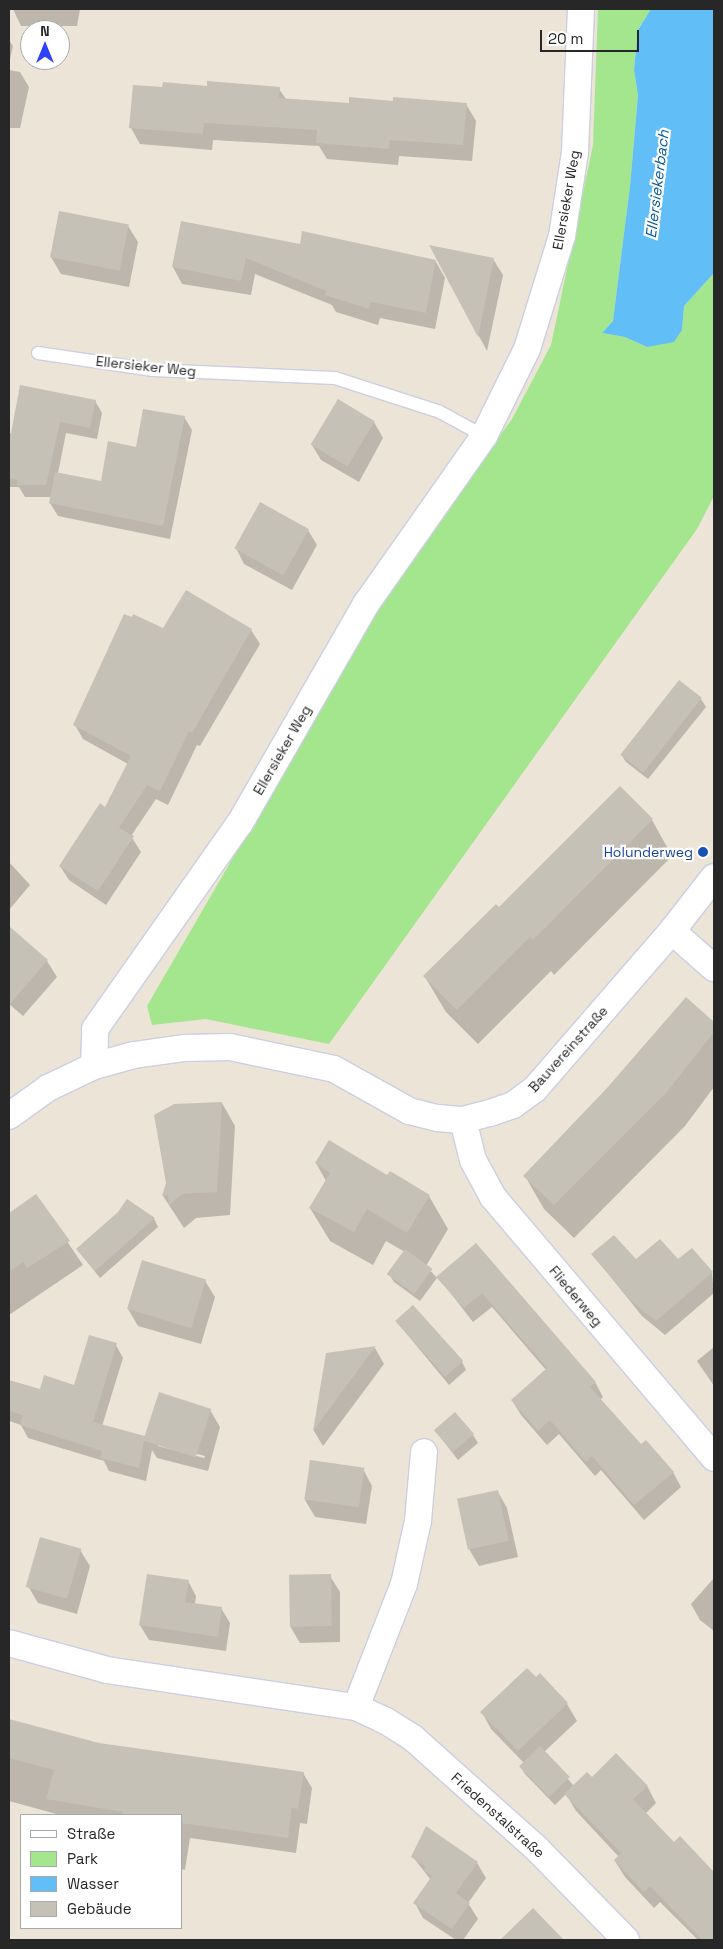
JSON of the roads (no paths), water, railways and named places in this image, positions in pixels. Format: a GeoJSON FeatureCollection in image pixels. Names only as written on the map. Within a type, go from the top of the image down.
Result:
{"type":"FeatureCollection","features":[{"type":"Feature","properties":{"kind":"street","name":"Ellersieker Weg"},"geometry":{"type":"LineString","coordinates":[[94,1066],[95,1029],[240,823],[366,604],[484,436],[527,350],[562,236],[575,152],[581,9]]}},
{"type":"Feature","properties":{"kind":"street","name":"Bauvereinstraße"},"geometry":{"type":"LineString","coordinates":[[9,1116],[48,1088],[94,1066],[134,1055],[184,1048],[230,1047],[334,1069],[410,1111],[438,1118],[463,1120],[513,1105],[535,1089],[672,931],[714,877]]}},
{"type":"Feature","properties":{"kind":"street"},"geometry":{"type":"LineString","coordinates":[[672,931],[714,968]]}},
{"type":"Feature","properties":{"kind":"street","name":"Fliederweg"},"geometry":{"type":"LineString","coordinates":[[463,1120],[473,1160],[492,1198],[714,1458]]}},
{"type":"Feature","properties":{"kind":"street"},"geometry":{"type":"LineString","coordinates":[[356,1707],[404,1584],[418,1521],[424,1452]]}},
{"type":"Feature","properties":{"kind":"street","name":"Friedenstalstraße"},"geometry":{"type":"LineString","coordinates":[[9,1643],[107,1670],[356,1707],[413,1738],[535,1847],[626,1940]]}},
{"type":"Feature","properties":{"kind":"lane","name":"Ellersieker Weg"},"geometry":{"type":"LineString","coordinates":[[38,353],[153,370],[335,378],[440,412],[484,436]]}},
{"type":"Feature","properties":{"kind":"water","name":"Ellersiekerbach"},"geometry":{"type":"Polygon","coordinates":[[[651,9],[714,9],[714,273],[684,306],[682,330],[674,342],[647,347],[625,337],[602,333],[613,321],[630,186],[638,95],[634,70],[638,30],[651,9]]]}},
{"type":"Feature","properties":{"kind":"place","name":"Holunderweg"},"geometry":{"type":"Point","coordinates":[703,852]}}]}
